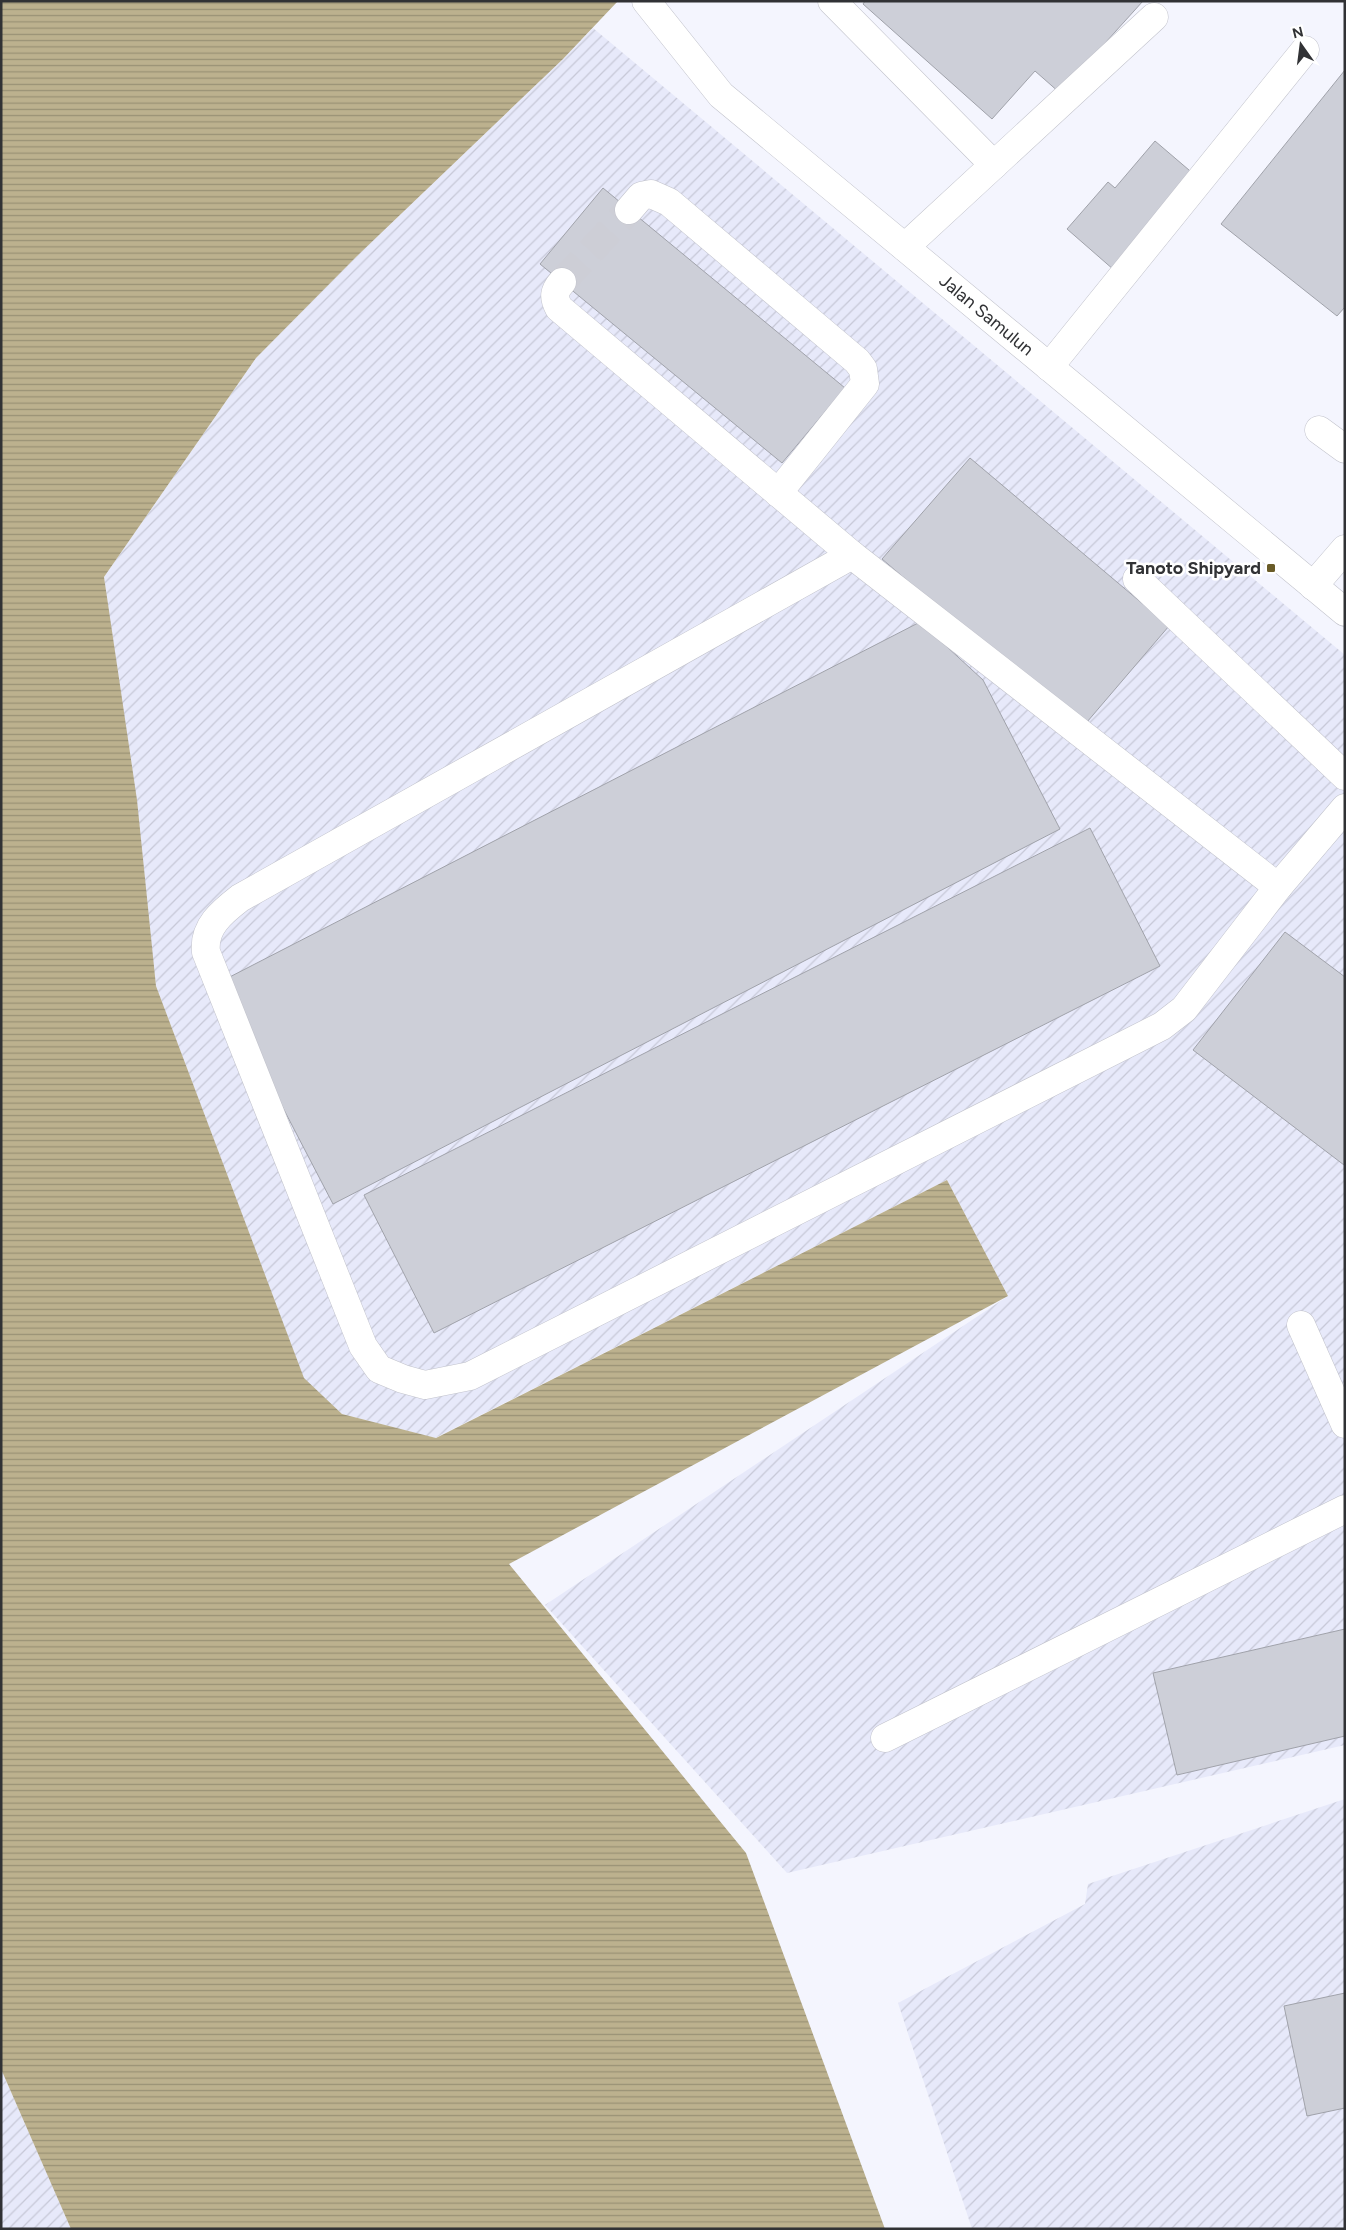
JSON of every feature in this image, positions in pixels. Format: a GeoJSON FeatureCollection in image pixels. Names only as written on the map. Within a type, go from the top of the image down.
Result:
{"type":"FeatureCollection","features":[{"type":"Feature","properties":{"kind":"street","name":"Jalan Samulun"},"geometry":{"type":"LineString","coordinates":[[646,1],[675,40],[721,95],[1345,612]]}},
{"type":"Feature","properties":{"kind":"street"},"geometry":{"type":"LineString","coordinates":[[832,1],[994,165]]}},
{"type":"Feature","properties":{"kind":"street"},"geometry":{"type":"LineString","coordinates":[[905,247],[1154,17]]}},
{"type":"Feature","properties":{"kind":"street"},"geometry":{"type":"LineString","coordinates":[[1050,367],[1305,50]]}},
{"type":"Feature","properties":{"kind":"street"},"geometry":{"type":"LineString","coordinates":[[628,210],[641,196],[651,194],[669,202],[857,361],[863,369],[865,384],[778,493]]}},
{"type":"Feature","properties":{"kind":"street"},"geometry":{"type":"LineString","coordinates":[[562,282],[554,295],[559,308],[852,556],[1278,887]]}},
{"type":"Feature","properties":{"kind":"street"},"geometry":{"type":"LineString","coordinates":[[1319,430],[1345,449]]}},
{"type":"Feature","properties":{"kind":"street"},"geometry":{"type":"LineString","coordinates":[[1313,586],[1345,549]]}},
{"type":"Feature","properties":{"kind":"street"},"geometry":{"type":"LineString","coordinates":[[852,556],[240,898],[219,915],[210,927],[205,942],[206,952],[363,1346],[379,1369],[403,1379],[425,1384],[470,1376],[1162,1026],[1184,1009],[1278,887],[1345,808]]}},
{"type":"Feature","properties":{"kind":"street"},"geometry":{"type":"LineString","coordinates":[[1136,579],[1345,776]]}},
{"type":"Feature","properties":{"kind":"street"},"geometry":{"type":"LineString","coordinates":[[1301,1325],[1345,1424]]}},
{"type":"Feature","properties":{"kind":"street"},"geometry":{"type":"LineString","coordinates":[[885,1738],[1345,1509]]}},
{"type":"Feature","properties":{"kind":"shaded area"},"geometry":{"type":"Polygon","coordinates":[[[1,1],[618,1],[563,59],[356,257],[256,358],[104,577],[137,800],[156,986],[304,1378],[342,1414],[436,1438],[947,1180],[1008,1296],[509,1564],[746,1853],[885,2229],[71,2229],[1,2069],[1,1]]]}},
{"type":"Feature","properties":{"kind":"shaded area"},"geometry":{"type":"Polygon","coordinates":[[[593,28],[1345,655],[1345,1745],[787,1873],[545,1605],[1008,1296],[947,1180],[435,1438],[342,1414],[304,1379],[156,986],[104,577],[256,358],[356,257],[593,28]]]}},
{"type":"Feature","properties":{"kind":"shaded area"},"geometry":{"type":"Polygon","coordinates":[[[1345,1799],[1345,2229],[972,2229],[898,2003],[1085,1904],[1088,1884],[1345,1799]]]}},
{"type":"Feature","properties":{"kind":"shaded area"},"geometry":{"type":"Polygon","coordinates":[[[1,2069],[71,2229],[1,2229],[1,2069]]]}},
{"type":"Feature","properties":{"kind":"building"},"geometry":{"type":"Polygon","coordinates":[[[865,1],[1143,1],[1060,93],[1035,71],[992,119],[863,4],[865,1]]]}},
{"type":"Feature","properties":{"kind":"building"},"geometry":{"type":"Polygon","coordinates":[[[1345,70],[1345,307],[1337,316],[1221,224],[1345,70]]]}},
{"type":"Feature","properties":{"kind":"building"},"geometry":{"type":"Polygon","coordinates":[[[1155,141],[1196,176],[1114,270],[1067,229],[1108,182],[1115,188],[1155,141]]]}},
{"type":"Feature","properties":{"kind":"building"},"geometry":{"type":"Polygon","coordinates":[[[603,188],[845,388],[782,463],[540,264],[603,188]]]}},
{"type":"Feature","properties":{"kind":"building"},"geometry":{"type":"Polygon","coordinates":[[[970,458],[1169,626],[1081,729],[882,559],[970,458]]]}},
{"type":"Feature","properties":{"kind":"building"},"geometry":{"type":"Polygon","coordinates":[[[920,622],[983,680],[1060,829],[333,1204],[218,983],[920,622]]]}},
{"type":"Feature","properties":{"kind":"building"},"geometry":{"type":"Polygon","coordinates":[[[1090,828],[1160,966],[434,1333],[364,1195],[1090,828]]]}},
{"type":"Feature","properties":{"kind":"building"},"geometry":{"type":"Polygon","coordinates":[[[1285,932],[1345,977],[1344,1165],[1193,1050],[1285,932]]]}},
{"type":"Feature","properties":{"kind":"building"},"geometry":{"type":"Polygon","coordinates":[[[1345,1629],[1345,1736],[1177,1775],[1153,1673],[1345,1629]]]}},
{"type":"Feature","properties":{"kind":"building"},"geometry":{"type":"Polygon","coordinates":[[[1345,1993],[1345,2108],[1307,2116],[1284,2006],[1345,1993]]]}},
{"type":"Feature","properties":{"kind":"tunnel"},"geometry":{"type":"LineString","coordinates":[[562,282],[629,210]]}},
{"type":"Feature","properties":{"kind":"place","name":"Tanoto Shipyard"},"geometry":{"type":"Point","coordinates":[1271,568]}}]}
